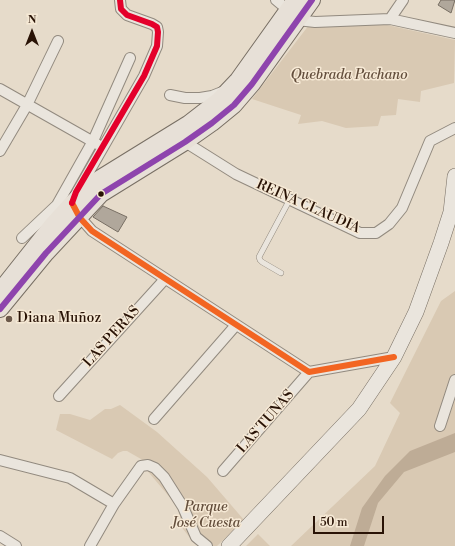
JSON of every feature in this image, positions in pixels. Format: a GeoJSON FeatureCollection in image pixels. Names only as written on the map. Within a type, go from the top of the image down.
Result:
{"type":"FeatureCollection","features":[{"type":"Feature","properties":{"kind":"main road"},"geometry":{"type":"LineString","coordinates":[[0,291],[72,203],[94,182],[188,124],[219,100],[238,80],[289,7],[312,0]]}},
{"type":"Feature","properties":{"kind":"main road"},"geometry":{"type":"LineString","coordinates":[[0,309],[46,253],[80,218],[88,207],[102,194],[185,142],[234,105],[252,84],[289,7]]}},
{"type":"Feature","properties":{"kind":"main road"},"geometry":{"type":"LineString","coordinates":[[229,546],[359,409],[394,357],[416,312],[441,243],[450,212],[455,176]]}},
{"type":"Feature","properties":{"kind":"street"},"geometry":{"type":"LineString","coordinates":[[120,0],[121,9],[127,15],[157,27],[157,46],[144,76],[76,192],[72,203],[80,218],[92,231],[309,372],[394,357]]}},
{"type":"Feature","properties":{"kind":"street"},"geometry":{"type":"LineString","coordinates":[[390,19],[403,0]]}},
{"type":"Feature","properties":{"kind":"street"},"geometry":{"type":"LineString","coordinates":[[289,7],[314,22],[390,19],[455,33]]}},
{"type":"Feature","properties":{"kind":"street"},"geometry":{"type":"LineString","coordinates":[[0,151],[27,105],[58,41]]}},
{"type":"Feature","properties":{"kind":"street"},"geometry":{"type":"LineString","coordinates":[[22,238],[57,205],[93,141],[130,58]]}},
{"type":"Feature","properties":{"kind":"street"},"geometry":{"type":"LineString","coordinates":[[0,89],[102,147]]}},
{"type":"Feature","properties":{"kind":"street"},"geometry":{"type":"LineString","coordinates":[[170,95],[185,98],[200,98],[212,96],[230,89]]}},
{"type":"Feature","properties":{"kind":"street","name":"REINA CLAUDIA"},"geometry":{"type":"LineString","coordinates":[[185,142],[236,174],[360,233],[376,233],[389,224],[402,208],[430,141],[455,128]]}},
{"type":"Feature","properties":{"kind":"street","name":"LAS PERAS"},"geometry":{"type":"LineString","coordinates":[[60,396],[165,279]]}},
{"type":"Feature","properties":{"kind":"street"},"geometry":{"type":"LineString","coordinates":[[154,419],[236,325]]}},
{"type":"Feature","properties":{"kind":"street","name":"LAS TUNAS"},"geometry":{"type":"LineString","coordinates":[[223,471],[309,372]]}},
{"type":"Feature","properties":{"kind":"street"},"geometry":{"type":"LineString","coordinates":[[440,426],[455,380]]}},
{"type":"Feature","properties":{"kind":"street"},"geometry":{"type":"LineString","coordinates":[[0,460],[70,478],[114,504]]}},
{"type":"Feature","properties":{"kind":"street"},"geometry":{"type":"LineString","coordinates":[[90,546],[114,504],[141,466],[148,465],[155,468],[164,477],[183,507],[196,537],[207,546]]}},
{"type":"Feature","properties":{"kind":"street"},"geometry":{"type":"LineString","coordinates":[[0,536],[16,546]]}},
{"type":"Feature","properties":{"kind":"lane"},"geometry":{"type":"LineString","coordinates":[[281,273],[262,262],[259,257],[290,199]]}},
{"type":"Feature","properties":{"kind":"green space","name":"Quebrada Pachano"},"geometry":{"type":"Polygon","coordinates":[[[309,25],[387,25],[455,40],[454,83],[421,91],[420,102],[398,99],[396,115],[381,116],[378,126],[346,128],[322,121],[298,124],[301,115],[252,99],[309,25]]]}},
{"type":"Feature","properties":{"kind":"green space"},"geometry":{"type":"Polygon","coordinates":[[[455,291],[455,546],[291,546],[375,466],[400,413],[390,403],[441,301],[455,291]]]}},
{"type":"Feature","properties":{"kind":"green space","name":"Parque José Cuesta"},"geometry":{"type":"Polygon","coordinates":[[[120,405],[157,432],[207,477],[244,520],[217,546],[198,546],[194,543],[183,529],[177,506],[145,468],[144,462],[141,459],[127,451],[123,451],[118,453],[112,459],[56,430],[60,414],[70,414],[90,420],[105,409],[111,409],[120,405]]]}},
{"type":"Feature","properties":{"kind":"green space"},"geometry":{"type":"Polygon","coordinates":[[[258,534],[270,546],[246,546],[258,534]]]}},
{"type":"Feature","properties":{"kind":"shaded area"},"geometry":{"type":"Polygon","coordinates":[[[455,433],[455,452],[404,472],[378,503],[364,546],[350,546],[362,508],[385,476],[410,451],[455,433]]]}},
{"type":"Feature","properties":{"kind":"building"},"geometry":{"type":"Polygon","coordinates":[[[441,0],[455,0],[451,13],[438,5],[441,0]]]}},
{"type":"Feature","properties":{"kind":"building"},"geometry":{"type":"Polygon","coordinates":[[[103,206],[127,217],[118,232],[93,217],[103,206]]]}},
{"type":"Feature","properties":{"kind":"transit line"},"geometry":{"type":"LineString","coordinates":[[72,203],[76,192],[144,76],[157,46],[157,27],[127,15],[121,9],[120,0]]}},
{"type":"Feature","properties":{"kind":"transit line"},"geometry":{"type":"LineString","coordinates":[[0,309],[46,253],[101,194],[185,142],[234,105],[252,84],[312,0]]}},
{"type":"Feature","properties":{"kind":"transit line"},"geometry":{"type":"LineString","coordinates":[[72,203],[80,218],[92,231],[309,372],[394,357]]}},
{"type":"Feature","properties":{"kind":"place","name":"Diana Muñoz"},"geometry":{"type":"Point","coordinates":[9,319]}}]}
